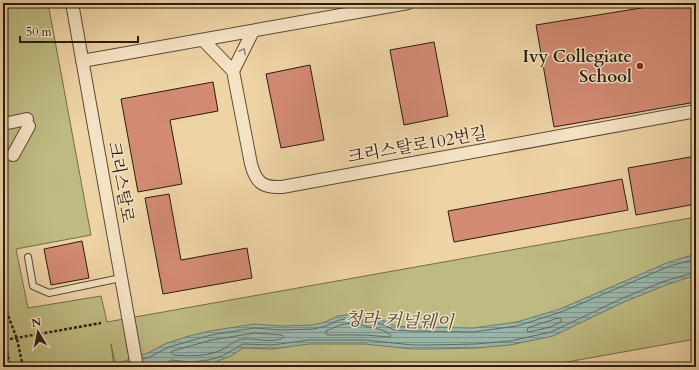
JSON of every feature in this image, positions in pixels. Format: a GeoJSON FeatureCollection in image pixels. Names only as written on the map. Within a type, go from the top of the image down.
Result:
{"type":"FeatureCollection","features":[{"type":"Feature","properties":{"kind":"street","name":"크리스탈로"},"geometry":{"type":"LineString","coordinates":[[72,3],[137,367]]}},
{"type":"Feature","properties":{"kind":"street"},"geometry":{"type":"LineString","coordinates":[[82,61],[408,3]]}},
{"type":"Feature","properties":{"kind":"street"},"geometry":{"type":"LineString","coordinates":[[203,40],[233,71],[253,31]]}},
{"type":"Feature","properties":{"kind":"street","name":"크리스탈로102번길"},"geometry":{"type":"LineString","coordinates":[[233,71],[253,174],[257,180],[272,188],[696,111]]}},
{"type":"Feature","properties":{"kind":"street"},"geometry":{"type":"LineString","coordinates":[[3,124],[28,123],[13,155]]}},
{"type":"Feature","properties":{"kind":"lane"},"geometry":{"type":"LineString","coordinates":[[28,257],[33,286],[49,293],[121,278]]}},
{"type":"Feature","properties":{"kind":"path"},"geometry":{"type":"LineString","coordinates":[[3,302],[18,339],[23,367]]}},
{"type":"Feature","properties":{"kind":"path"},"geometry":{"type":"LineString","coordinates":[[5,340],[18,339],[101,323]]}},
{"type":"Feature","properties":{"kind":"path"},"geometry":{"type":"LineString","coordinates":[[3,332],[10,367]]}},
{"type":"Feature","properties":{"kind":"shaded area"},"geometry":{"type":"Polygon","coordinates":[[[3,3],[48,3],[91,235],[16,249],[28,308],[101,296],[107,322],[696,217],[696,339],[539,367],[116,367],[111,344],[114,367],[3,367],[3,3]]]}},
{"type":"Feature","properties":{"kind":"water"},"geometry":{"type":"Polygon","coordinates":[[[696,254],[696,275],[624,302],[553,336],[510,345],[476,348],[412,349],[365,344],[309,344],[272,349],[243,348],[231,356],[210,364],[172,364],[165,367],[107,367],[148,353],[167,343],[189,336],[254,324],[281,326],[313,325],[325,322],[338,316],[353,314],[385,321],[395,326],[413,327],[473,328],[517,322],[560,309],[669,262],[696,254]]]}},
{"type":"Feature","properties":{"kind":"building"},"geometry":{"type":"Polygon","coordinates":[[[672,3],[696,3],[696,102],[554,127],[536,25],[672,3]]]}},
{"type":"Feature","properties":{"kind":"building"},"geometry":{"type":"Polygon","coordinates":[[[434,42],[448,116],[404,125],[390,50],[434,42]]]}},
{"type":"Feature","properties":{"kind":"building"},"geometry":{"type":"Polygon","coordinates":[[[310,65],[324,140],[281,148],[266,74],[310,65]]]}},
{"type":"Feature","properties":{"kind":"building"},"geometry":{"type":"Polygon","coordinates":[[[213,82],[218,111],[170,120],[182,184],[138,192],[121,99],[213,82]]]}},
{"type":"Feature","properties":{"kind":"building"},"geometry":{"type":"Polygon","coordinates":[[[696,156],[696,204],[636,215],[628,168],[696,156]]]}},
{"type":"Feature","properties":{"kind":"building"},"geometry":{"type":"Polygon","coordinates":[[[622,179],[628,210],[454,242],[448,211],[622,179]]]}},
{"type":"Feature","properties":{"kind":"building"},"geometry":{"type":"Polygon","coordinates":[[[169,194],[181,260],[247,248],[252,278],[163,294],[145,198],[169,194]]]}},
{"type":"Feature","properties":{"kind":"building"},"geometry":{"type":"Polygon","coordinates":[[[82,241],[89,278],[51,285],[44,249],[82,241]]]}},
{"type":"Feature","properties":{"kind":"place","name":"Ivy Collegiate School"},"geometry":{"type":"Point","coordinates":[640,66]}},
{"type":"Feature","properties":{"kind":"water label","name":"청라 커널웨이"},"geometry":{"type":"Point","coordinates":[399,321]}}]}
